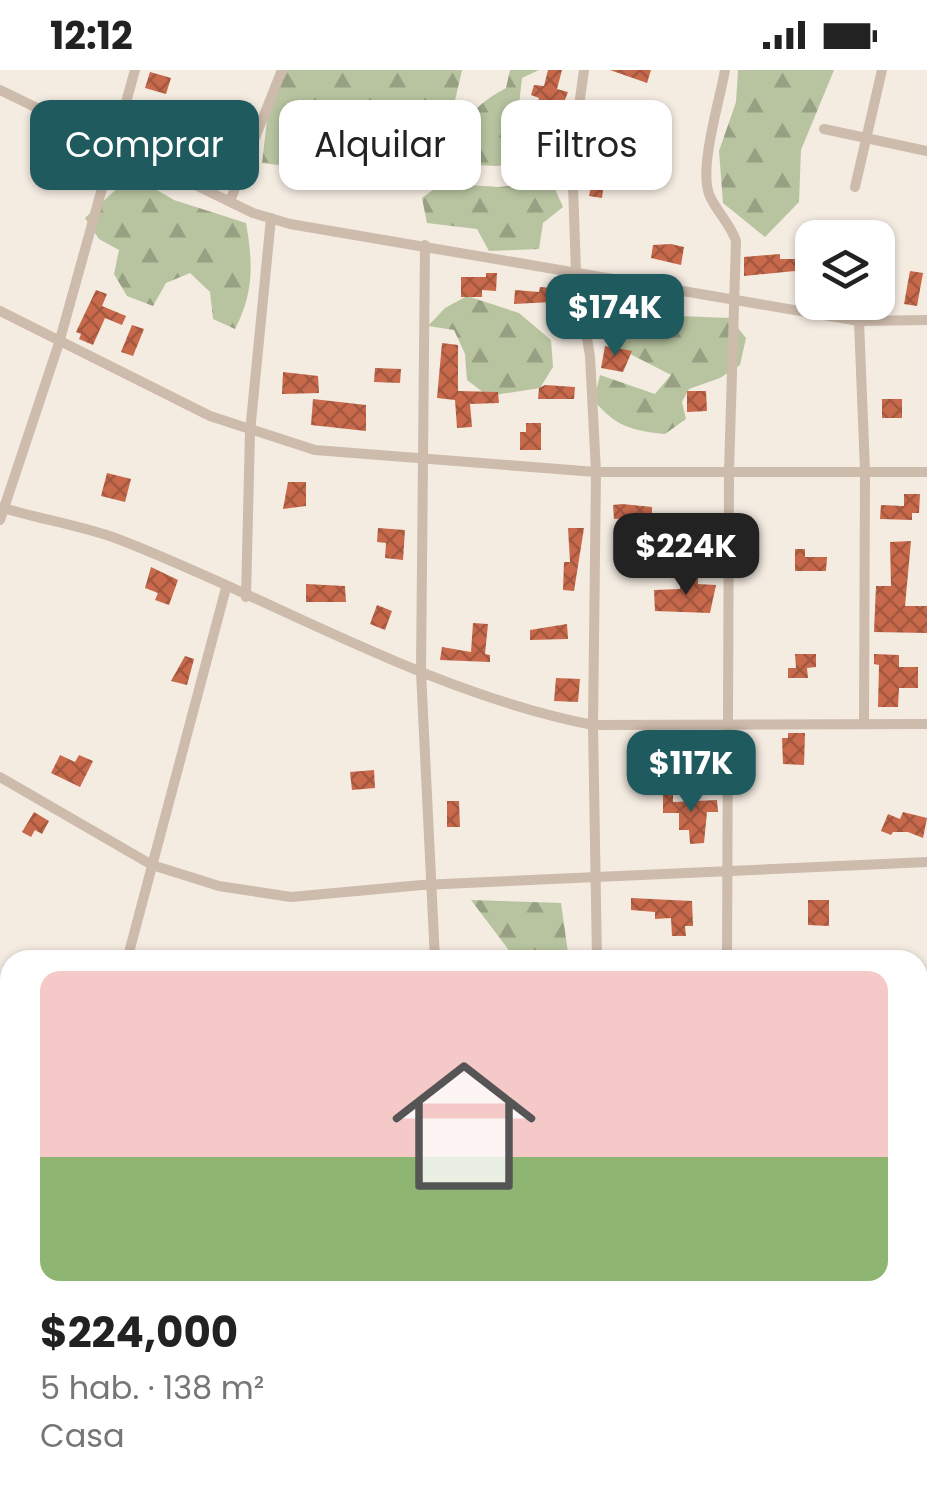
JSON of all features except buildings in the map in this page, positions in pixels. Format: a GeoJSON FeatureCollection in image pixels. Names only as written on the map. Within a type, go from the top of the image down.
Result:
{"type":"FeatureCollection","features":[{"type":"Feature","properties":{"kind":"street"},"geometry":{"type":"LineString","coordinates":[[127,100],[135,70]]}},
{"type":"Feature","properties":{"kind":"street"},"geometry":{"type":"LineString","coordinates":[[230,202],[282,70]]}},
{"type":"Feature","properties":{"kind":"street"},"geometry":{"type":"LineString","coordinates":[[584,70],[572,156],[576,273],[590,356],[596,472],[593,725],[597,950]]}},
{"type":"Feature","properties":{"kind":"street"},"geometry":{"type":"LineString","coordinates":[[726,70],[706,176],[710,196],[729,221],[736,241],[729,471],[727,950]]}},
{"type":"Feature","properties":{"kind":"street"},"geometry":{"type":"LineString","coordinates":[[855,188],[882,70]]}},
{"type":"Feature","properties":{"kind":"street"},"geometry":{"type":"LineString","coordinates":[[0,90],[30,104]]}},
{"type":"Feature","properties":{"kind":"street"},"geometry":{"type":"LineString","coordinates":[[824,129],[927,151]]}},
{"type":"Feature","properties":{"kind":"street"},"geometry":{"type":"LineString","coordinates":[[102,190],[59,343],[2,512],[116,538],[421,672],[593,725],[927,724]]}},
{"type":"Feature","properties":{"kind":"street"},"geometry":{"type":"LineString","coordinates":[[206,190],[270,218],[795,310]]}},
{"type":"Feature","properties":{"kind":"street"},"geometry":{"type":"LineString","coordinates":[[246,597],[250,432],[270,218]]}},
{"type":"Feature","properties":{"kind":"street"},"geometry":{"type":"LineString","coordinates":[[425,245],[421,672],[435,950]]}},
{"type":"Feature","properties":{"kind":"street"},"geometry":{"type":"LineString","coordinates":[[0,311],[152,390],[250,432],[315,450],[596,472],[927,472]]}},
{"type":"Feature","properties":{"kind":"street"},"geometry":{"type":"LineString","coordinates":[[859,320],[865,471],[864,724]]}},
{"type":"Feature","properties":{"kind":"street"},"geometry":{"type":"LineString","coordinates":[[895,320],[927,320]]}},
{"type":"Feature","properties":{"kind":"street"},"geometry":{"type":"LineString","coordinates":[[131,950],[226,588]]}},
{"type":"Feature","properties":{"kind":"street"},"geometry":{"type":"LineString","coordinates":[[0,778],[152,865],[219,886],[292,896],[432,884],[726,874],[927,862]]}},
{"type":"Feature","properties":{"kind":"green space"},"geometry":{"type":"Polygon","coordinates":[[[287,70],[462,70],[455,100],[279,100],[279,165],[262,163],[268,111],[287,70]]]}},
{"type":"Feature","properties":{"kind":"green space"},"geometry":{"type":"Polygon","coordinates":[[[510,70],[539,70],[522,78],[520,100],[501,100],[501,165],[481,165],[481,105],[506,88],[510,70]]]}},
{"type":"Feature","properties":{"kind":"green space"},"geometry":{"type":"Polygon","coordinates":[[[738,70],[834,70],[801,150],[799,202],[765,237],[723,203],[719,151],[736,102],[738,70]]]}},
{"type":"Feature","properties":{"kind":"green space"},"geometry":{"type":"Polygon","coordinates":[[[498,187],[556,190],[563,207],[543,223],[539,249],[489,251],[477,229],[427,223],[422,198],[433,190],[498,187]]]}},
{"type":"Feature","properties":{"kind":"green space"},"geometry":{"type":"Polygon","coordinates":[[[115,190],[157,190],[174,200],[246,223],[250,278],[246,303],[235,329],[213,319],[210,292],[190,273],[166,283],[153,306],[127,296],[114,274],[119,250],[99,239],[85,218],[115,190]]]}},
{"type":"Feature","properties":{"kind":"green space"},"geometry":{"type":"Polygon","coordinates":[[[597,280],[647,287],[663,307],[659,333],[673,337],[678,316],[730,318],[746,338],[740,365],[720,378],[689,389],[682,402],[686,419],[665,434],[625,426],[594,400],[600,375],[655,394],[671,375],[605,341],[603,329],[615,328],[627,317],[608,302],[589,302],[585,289],[597,280]]]}},
{"type":"Feature","properties":{"kind":"green space"},"geometry":{"type":"Polygon","coordinates":[[[467,296],[519,313],[551,340],[553,367],[540,388],[488,396],[467,380],[465,354],[454,330],[428,326],[445,308],[467,296]]]}},
{"type":"Feature","properties":{"kind":"green space"},"geometry":{"type":"Polygon","coordinates":[[[471,900],[561,903],[568,950],[508,949],[471,900]]]}}]}
